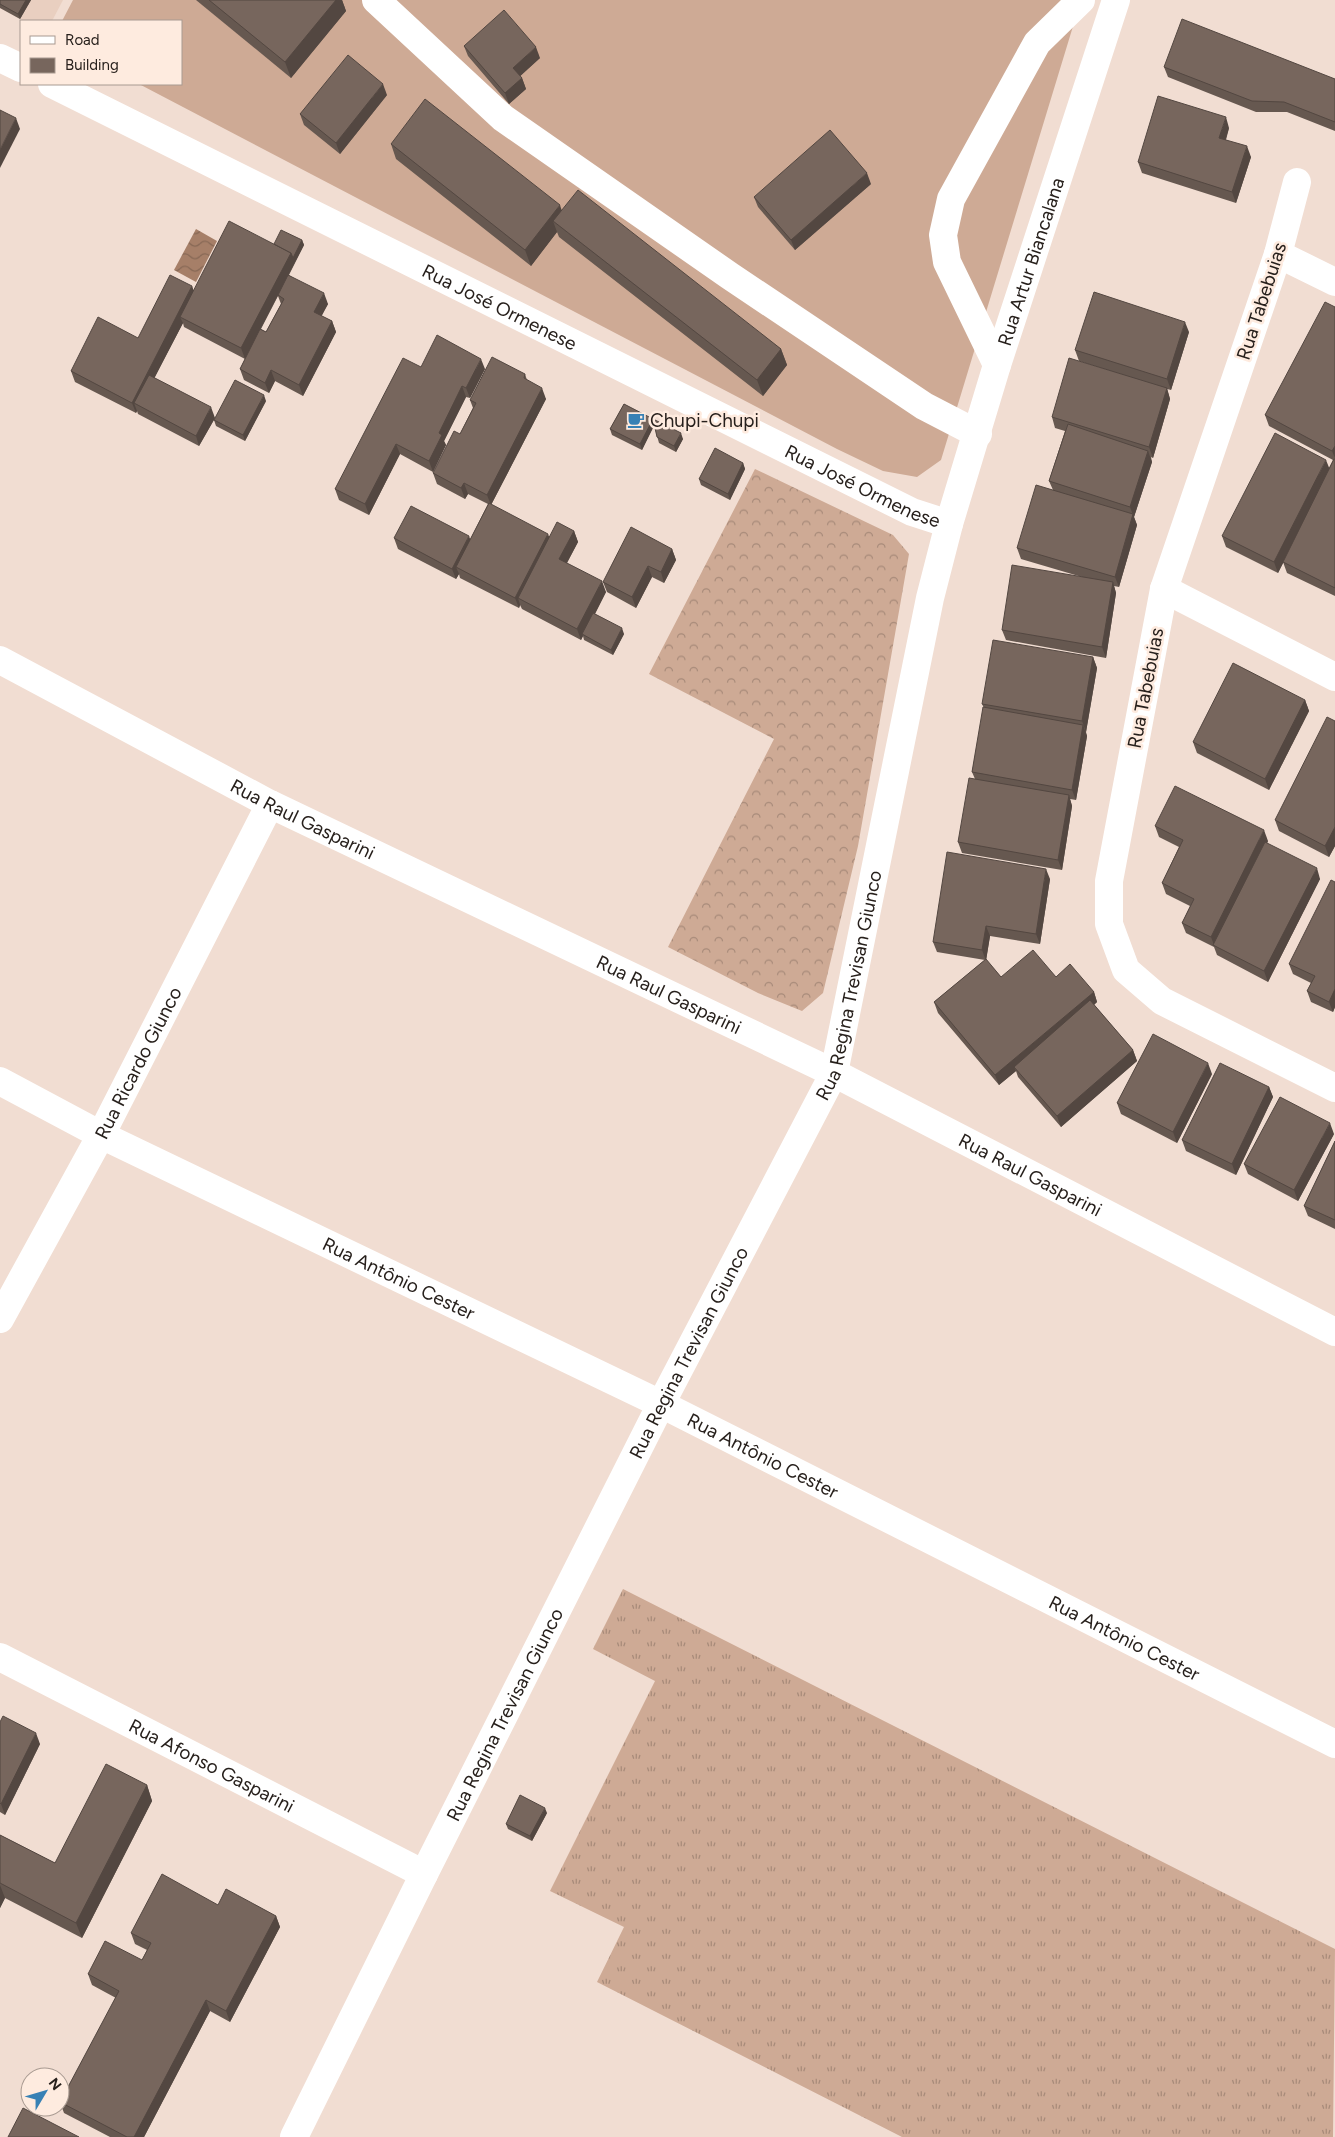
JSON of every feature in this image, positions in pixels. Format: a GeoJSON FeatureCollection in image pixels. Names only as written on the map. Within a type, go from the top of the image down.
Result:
{"type":"FeatureCollection","features":[{"type":"Feature","properties":{"kind":"street"},"geometry":{"type":"LineString","coordinates":[[376,0],[503,118],[730,276],[924,406],[978,434]]}},
{"type":"Feature","properties":{"kind":"street"},"geometry":{"type":"LineString","coordinates":[[997,365],[947,262],[944,235],[952,199],[1037,43],[1081,0]]}},
{"type":"Feature","properties":{"kind":"street","name":"Rua Artur Biancalana"},"geometry":{"type":"LineString","coordinates":[[949,524],[978,434],[997,365],[1116,0]]}},
{"type":"Feature","properties":{"kind":"street"},"geometry":{"type":"LineString","coordinates":[[0,58],[20,68]]}},
{"type":"Feature","properties":{"kind":"street","name":"Rua José Ormenese"},"geometry":{"type":"LineString","coordinates":[[54,85],[912,512],[949,524]]}},
{"type":"Feature","properties":{"kind":"street","name":"Rua Tabebuias"},"geometry":{"type":"LineString","coordinates":[[1297,182],[1278,254],[1164,589],[1109,881],[1109,924],[1126,970],[1162,1001],[1335,1088]]}},
{"type":"Feature","properties":{"kind":"street"},"geometry":{"type":"LineString","coordinates":[[1278,254],[1335,282]]}},
{"type":"Feature","properties":{"kind":"street","name":"Rua Regina Trevisan Giunco"},"geometry":{"type":"LineString","coordinates":[[294,2137],[424,1874],[661,1404],[834,1074],[930,598],[949,524]]}},
{"type":"Feature","properties":{"kind":"street"},"geometry":{"type":"LineString","coordinates":[[1164,589],[1335,677]]}},
{"type":"Feature","properties":{"kind":"street","name":"Rua Raul Gasparini"},"geometry":{"type":"LineString","coordinates":[[0,660],[270,804],[834,1074],[1335,1332]]}},
{"type":"Feature","properties":{"kind":"street","name":"Rua Ricardo Giunco"},"geometry":{"type":"LineString","coordinates":[[0,1319],[101,1135],[270,804]]}},
{"type":"Feature","properties":{"kind":"street","name":"Rua Antônio Cester"},"geometry":{"type":"LineString","coordinates":[[0,1081],[101,1135],[661,1404],[1335,1744]]}},
{"type":"Feature","properties":{"kind":"street","name":"Rua Afonso Gasparini"},"geometry":{"type":"LineString","coordinates":[[0,1657],[424,1874]]}},
{"type":"Feature","properties":{"kind":"shaded area"},"geometry":{"type":"Polygon","coordinates":[[[0,0],[63,0],[53,20],[22,20],[0,8],[0,0]]]}},
{"type":"Feature","properties":{"kind":"green space"},"geometry":{"type":"Polygon","coordinates":[[[73,0],[1081,0],[941,460],[917,477],[883,471],[837,449],[141,85],[182,85],[182,20],[63,20],[73,0]]]}},
{"type":"Feature","properties":{"kind":"green space"},"geometry":{"type":"Polygon","coordinates":[[[755,469],[893,535],[909,554],[858,846],[823,993],[802,1011],[758,993],[668,947],[774,739],[649,674],[755,469]]]}},
{"type":"Feature","properties":{"kind":"green space"},"geometry":{"type":"Polygon","coordinates":[[[623,1589],[1335,1949],[1333,2137],[902,2137],[597,1982],[624,1927],[550,1891],[655,1681],[593,1649],[623,1589]]]}},
{"type":"Feature","properties":{"kind":"water"},"geometry":{"type":"Polygon","coordinates":[[[196,229],[217,241],[196,282],[174,270],[196,229]]]}},
{"type":"Feature","properties":{"kind":"building"},"geometry":{"type":"Polygon","coordinates":[[[0,0],[26,0],[18,14],[0,4],[0,0]]]}},
{"type":"Feature","properties":{"kind":"building"},"geometry":{"type":"Polygon","coordinates":[[[209,0],[336,0],[285,62],[209,0]]]}},
{"type":"Feature","properties":{"kind":"building"},"geometry":{"type":"Polygon","coordinates":[[[504,10],[536,47],[513,68],[522,78],[505,93],[464,46],[504,10]]]}},
{"type":"Feature","properties":{"kind":"building"},"geometry":{"type":"Polygon","coordinates":[[[1182,19],[1335,79],[1335,122],[1284,102],[1252,101],[1164,67],[1182,19]]]}},
{"type":"Feature","properties":{"kind":"building"},"geometry":{"type":"Polygon","coordinates":[[[348,55],[383,84],[336,143],[300,114],[348,55]]]}},
{"type":"Feature","properties":{"kind":"building"},"geometry":{"type":"Polygon","coordinates":[[[1158,96],[1226,117],[1219,138],[1247,146],[1232,192],[1138,162],[1158,96]]]}},
{"type":"Feature","properties":{"kind":"building"},"geometry":{"type":"Polygon","coordinates":[[[425,99],[560,205],[525,250],[391,144],[425,99]]]}},
{"type":"Feature","properties":{"kind":"building"},"geometry":{"type":"Polygon","coordinates":[[[0,110],[16,118],[0,150],[0,110]]]}},
{"type":"Feature","properties":{"kind":"building"},"geometry":{"type":"Polygon","coordinates":[[[830,130],[867,173],[791,240],[754,197],[830,130]]]}},
{"type":"Feature","properties":{"kind":"building"},"geometry":{"type":"Polygon","coordinates":[[[578,190],[781,349],[757,380],[553,221],[578,190]]]}},
{"type":"Feature","properties":{"kind":"building"},"geometry":{"type":"Polygon","coordinates":[[[229,221],[291,253],[241,348],[180,317],[229,221]]]}},
{"type":"Feature","properties":{"kind":"building"},"geometry":{"type":"Polygon","coordinates":[[[281,230],[302,240],[293,258],[291,253],[274,244],[281,230]]]}},
{"type":"Feature","properties":{"kind":"building"},"geometry":{"type":"Polygon","coordinates":[[[170,275],[192,286],[132,403],[71,371],[98,317],[138,338],[170,275]]]}},
{"type":"Feature","properties":{"kind":"building"},"geometry":{"type":"Polygon","coordinates":[[[288,275],[324,293],[314,312],[332,321],[299,385],[271,370],[265,383],[240,369],[260,329],[266,332],[284,299],[278,295],[288,275]]]}},
{"type":"Feature","properties":{"kind":"building"},"geometry":{"type":"Polygon","coordinates":[[[1094,292],[1185,322],[1167,379],[1075,350],[1094,292]]]}},
{"type":"Feature","properties":{"kind":"building"},"geometry":{"type":"Polygon","coordinates":[[[1325,302],[1335,307],[1335,446],[1332,451],[1265,415],[1325,302]]]}},
{"type":"Feature","properties":{"kind":"building"},"geometry":{"type":"Polygon","coordinates":[[[437,335],[481,359],[466,388],[462,386],[439,433],[442,435],[429,461],[396,444],[365,504],[335,489],[403,358],[421,367],[437,335]]]}},
{"type":"Feature","properties":{"kind":"building"},"geometry":{"type":"Polygon","coordinates":[[[492,357],[525,374],[524,378],[542,388],[487,495],[464,483],[461,488],[433,473],[454,431],[460,434],[476,403],[470,400],[492,357]]]}},
{"type":"Feature","properties":{"kind":"building"},"geometry":{"type":"Polygon","coordinates":[[[1069,358],[1167,388],[1149,447],[1052,417],[1069,358]]]}},
{"type":"Feature","properties":{"kind":"building"},"geometry":{"type":"Polygon","coordinates":[[[149,375],[211,407],[196,436],[134,403],[149,375]]]}},
{"type":"Feature","properties":{"kind":"building"},"geometry":{"type":"Polygon","coordinates":[[[235,380],[264,395],[243,435],[214,420],[235,380]]]}},
{"type":"Feature","properties":{"kind":"building"},"geometry":{"type":"Polygon","coordinates":[[[624,404],[653,419],[640,444],[610,429],[624,404]]]}},
{"type":"Feature","properties":{"kind":"building"},"geometry":{"type":"Polygon","coordinates":[[[653,419],[681,433],[674,446],[657,437],[653,419]]]}},
{"type":"Feature","properties":{"kind":"building"},"geometry":{"type":"Polygon","coordinates":[[[1068,424],[1148,451],[1130,507],[1049,481],[1068,424]]]}},
{"type":"Feature","properties":{"kind":"building"},"geometry":{"type":"Polygon","coordinates":[[[1275,433],[1326,460],[1274,562],[1222,536],[1275,433]]]}},
{"type":"Feature","properties":{"kind":"building"},"geometry":{"type":"Polygon","coordinates":[[[715,448],[743,463],[728,494],[699,479],[715,448]]]}},
{"type":"Feature","properties":{"kind":"building"},"geometry":{"type":"Polygon","coordinates":[[[1335,459],[1335,588],[1283,562],[1335,459]]]}},
{"type":"Feature","properties":{"kind":"building"},"geometry":{"type":"Polygon","coordinates":[[[1036,485],[1133,514],[1115,577],[1017,548],[1036,485]]]}},
{"type":"Feature","properties":{"kind":"building"},"geometry":{"type":"Polygon","coordinates":[[[489,503],[548,534],[515,598],[456,567],[489,503]]]}},
{"type":"Feature","properties":{"kind":"building"},"geometry":{"type":"Polygon","coordinates":[[[411,506],[469,536],[452,569],[394,538],[411,506]]]}},
{"type":"Feature","properties":{"kind":"building"},"geometry":{"type":"Polygon","coordinates":[[[557,522],[574,531],[559,559],[602,581],[577,629],[518,598],[557,522]]]}},
{"type":"Feature","properties":{"kind":"building"},"geometry":{"type":"Polygon","coordinates":[[[631,527],[672,549],[661,572],[648,566],[632,597],[603,582],[631,527]]]}},
{"type":"Feature","properties":{"kind":"building"},"geometry":{"type":"Polygon","coordinates":[[[1012,565],[1113,582],[1102,647],[1002,630],[1012,565]]]}},
{"type":"Feature","properties":{"kind":"building"},"geometry":{"type":"Polygon","coordinates":[[[593,613],[622,628],[611,650],[582,634],[593,613]]]}},
{"type":"Feature","properties":{"kind":"building"},"geometry":{"type":"Polygon","coordinates":[[[993,640],[1093,657],[1082,721],[982,704],[993,640]]]}},
{"type":"Feature","properties":{"kind":"building"},"geometry":{"type":"Polygon","coordinates":[[[1233,663],[1305,700],[1265,779],[1193,742],[1233,663]]]}},
{"type":"Feature","properties":{"kind":"building"},"geometry":{"type":"Polygon","coordinates":[[[983,707],[1083,725],[1072,790],[972,772],[983,707]]]}},
{"type":"Feature","properties":{"kind":"building"},"geometry":{"type":"Polygon","coordinates":[[[1327,717],[1335,721],[1335,827],[1325,846],[1275,820],[1327,717]]]}},
{"type":"Feature","properties":{"kind":"building"},"geometry":{"type":"Polygon","coordinates":[[[969,778],[1069,795],[1058,860],[958,842],[969,778]]]}},
{"type":"Feature","properties":{"kind":"building"},"geometry":{"type":"Polygon","coordinates":[[[1175,786],[1264,830],[1211,937],[1182,923],[1194,899],[1162,883],[1183,840],[1155,826],[1175,786]]]}},
{"type":"Feature","properties":{"kind":"building"},"geometry":{"type":"Polygon","coordinates":[[[1265,842],[1317,868],[1264,971],[1213,945],[1265,842]]]}},
{"type":"Feature","properties":{"kind":"building"},"geometry":{"type":"Polygon","coordinates":[[[947,852],[1046,869],[1036,934],[986,926],[982,950],[933,942],[947,852]]]}},
{"type":"Feature","properties":{"kind":"building"},"geometry":{"type":"Polygon","coordinates":[[[1331,880],[1335,882],[1335,989],[1329,1002],[1307,991],[1315,976],[1289,964],[1331,880]]]}},
{"type":"Feature","properties":{"kind":"building"},"geometry":{"type":"Polygon","coordinates":[[[1033,950],[1056,977],[1070,964],[1094,992],[995,1075],[934,1002],[986,959],[1001,977],[1033,950]]]}},
{"type":"Feature","properties":{"kind":"building"},"geometry":{"type":"Polygon","coordinates":[[[1090,1000],[1133,1050],[1057,1116],[1014,1067],[1090,1000]]]}},
{"type":"Feature","properties":{"kind":"building"},"geometry":{"type":"Polygon","coordinates":[[[1153,1034],[1208,1063],[1173,1132],[1117,1103],[1153,1034]]]}},
{"type":"Feature","properties":{"kind":"building"},"geometry":{"type":"Polygon","coordinates":[[[1220,1063],[1269,1087],[1232,1164],[1182,1140],[1220,1063]]]}},
{"type":"Feature","properties":{"kind":"building"},"geometry":{"type":"Polygon","coordinates":[[[1280,1097],[1330,1123],[1294,1190],[1244,1164],[1280,1097]]]}},
{"type":"Feature","properties":{"kind":"building"},"geometry":{"type":"Polygon","coordinates":[[[1335,1141],[1335,1220],[1304,1206],[1335,1141]]]}},
{"type":"Feature","properties":{"kind":"building"},"geometry":{"type":"Polygon","coordinates":[[[3,1716],[36,1733],[1,1804],[0,1722],[3,1716]]]}},
{"type":"Feature","properties":{"kind":"building"},"geometry":{"type":"Polygon","coordinates":[[[106,1764],[147,1785],[76,1923],[0,1883],[0,1835],[55,1863],[106,1764]]]}},
{"type":"Feature","properties":{"kind":"building"},"geometry":{"type":"Polygon","coordinates":[[[520,1795],[545,1808],[530,1836],[506,1824],[520,1795]]]}},
{"type":"Feature","properties":{"kind":"building"},"geometry":{"type":"Polygon","coordinates":[[[162,1874],[218,1905],[226,1889],[276,1916],[226,2011],[206,2000],[134,2137],[127,2137],[70,2107],[70,2083],[119,1991],[88,1974],[105,1941],[142,1960],[151,1943],[131,1933],[162,1874]]]}},
{"type":"Feature","properties":{"kind":"building"},"geometry":{"type":"Polygon","coordinates":[[[20,2114],[20,2117],[40,2117],[79,2137],[8,2137],[20,2114]]]}},
{"type":"Feature","properties":{"kind":"place","name":"Chupi-Chupi"},"geometry":{"type":"Point","coordinates":[636,420]}}]}
